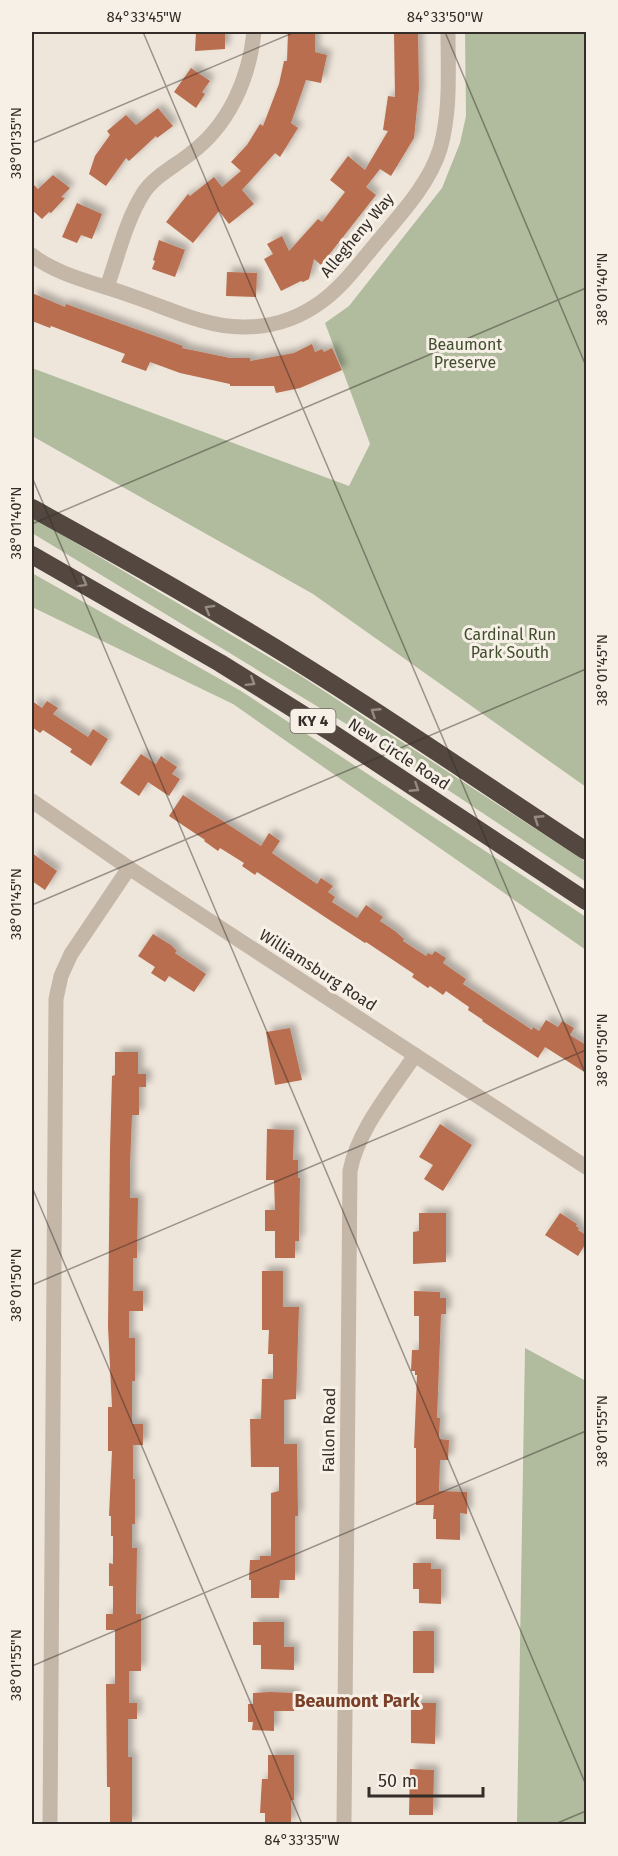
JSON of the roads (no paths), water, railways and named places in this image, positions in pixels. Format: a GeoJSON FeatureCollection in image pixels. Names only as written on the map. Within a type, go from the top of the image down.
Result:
{"type":"FeatureCollection","features":[{"type":"Feature","properties":{"kind":"highway","name":"New Circle Road"},"geometry":{"type":"LineString","coordinates":[[32,508],[246,630],[586,851]]}},
{"type":"Feature","properties":{"kind":"highway","name":"New Circle Road"},"geometry":{"type":"LineString","coordinates":[[32,555],[230,669],[329,731],[586,901]]}},
{"type":"Feature","properties":{"kind":"street"},"geometry":{"type":"LineString","coordinates":[[107,287],[128,228],[144,192],[153,182],[210,137],[224,119],[246,75],[255,32]]}},
{"type":"Feature","properties":{"kind":"street","name":"Allegheny Way"},"geometry":{"type":"LineString","coordinates":[[32,255],[55,269],[197,319],[245,327],[287,321],[321,302],[343,283],[422,185],[434,166],[445,127],[448,100],[448,32]]}},
{"type":"Feature","properties":{"kind":"street","name":"Williamsburg Road"},"geometry":{"type":"LineString","coordinates":[[32,801],[129,868],[586,1167]]}},
{"type":"Feature","properties":{"kind":"street"},"geometry":{"type":"LineString","coordinates":[[50,1824],[56,999],[61,976],[70,954],[129,868]]}},
{"type":"Feature","properties":{"kind":"street","name":"Fallon Road"},"geometry":{"type":"LineString","coordinates":[[344,1824],[350,1170],[353,1152],[363,1134],[415,1055]]}},
{"type":"Feature","properties":{"kind":"district","name":"Beaumont Park"},"geometry":{"type":"Point","coordinates":[357,1701]}},
{"type":"Feature","properties":{"kind":"park label","name":"Beaumont Preserve"},"geometry":{"type":"Point","coordinates":[465,353]}},
{"type":"Feature","properties":{"kind":"park label","name":"Cardinal Run Park South"},"geometry":{"type":"Point","coordinates":[510,643]}}]}
